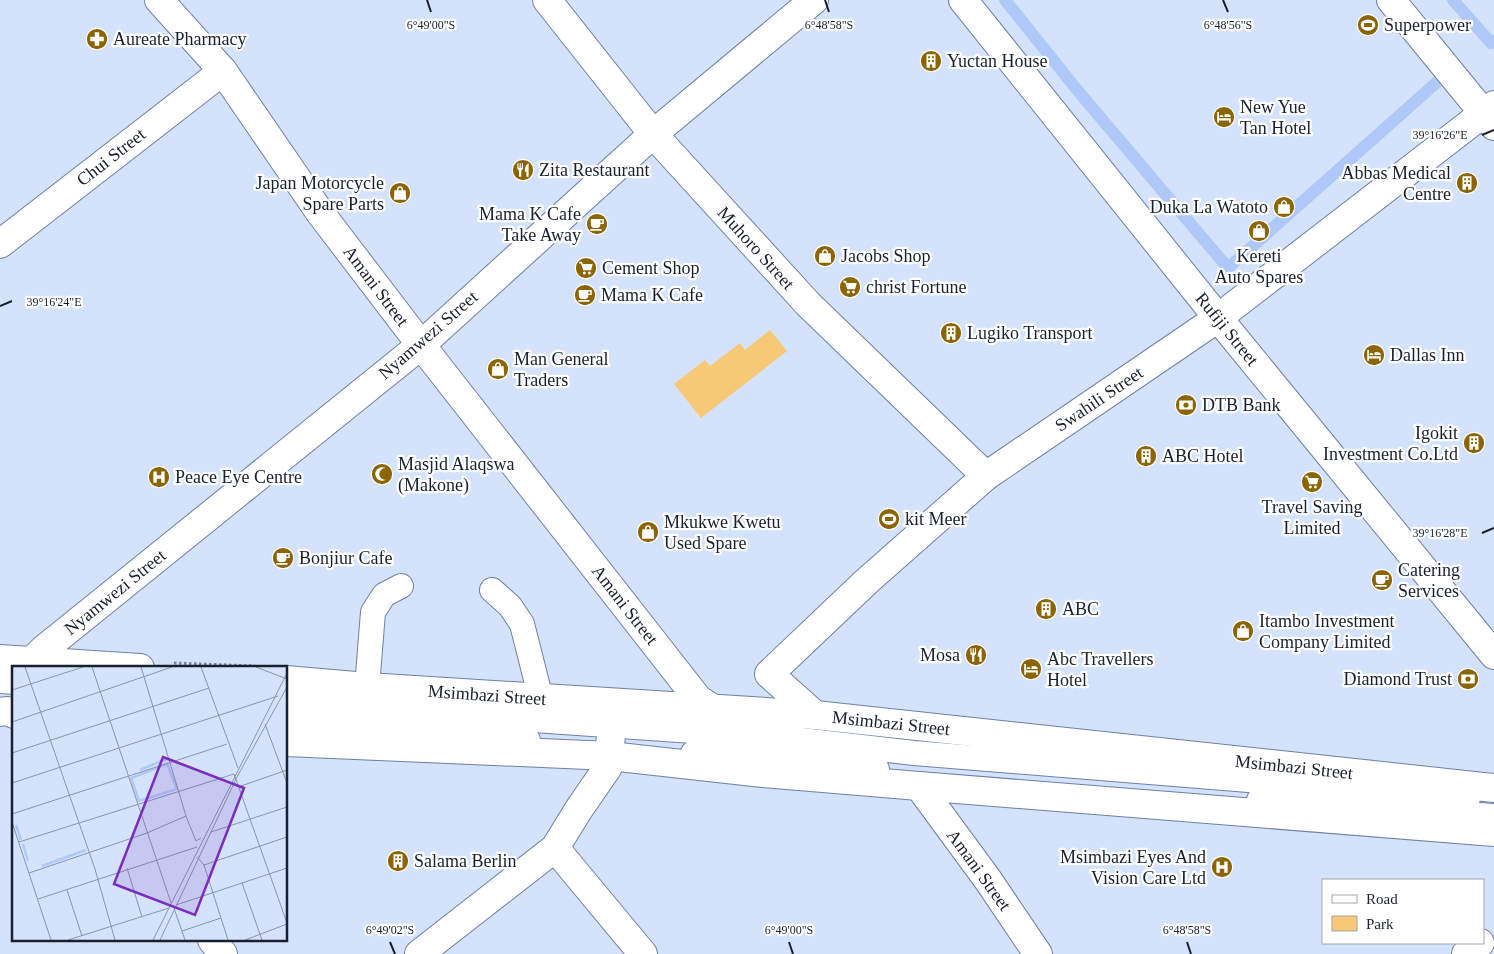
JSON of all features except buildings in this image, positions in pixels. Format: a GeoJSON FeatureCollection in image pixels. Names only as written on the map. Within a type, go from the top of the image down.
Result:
{"type":"FeatureCollection","features":[{"type":"Feature","properties":{"kind":"street","name":"Amani Street"},"geometry":{"type":"LineString","coordinates":[[159,0],[223,71],[321,214],[420,345],[698,699],[712,741]]}},
{"type":"Feature","properties":{"kind":"street","name":"Muhoro Street"},"geometry":{"type":"LineString","coordinates":[[547,0],[653,134],[808,304],[986,476]]}},
{"type":"Feature","properties":{"kind":"street","name":"Nyamwezi Street"},"geometry":{"type":"LineString","coordinates":[[34,660],[43,650],[420,345],[653,134],[814,0]]}},
{"type":"Feature","properties":{"kind":"street","name":"Rufiji Street"},"geometry":{"type":"LineString","coordinates":[[963,0],[1218,318],[1494,655]]}},
{"type":"Feature","properties":{"kind":"street"},"geometry":{"type":"LineString","coordinates":[[1391,0],[1491,115]]}},
{"type":"Feature","properties":{"kind":"street","name":"Chui Street"},"geometry":{"type":"LineString","coordinates":[[0,244],[223,71]]}},
{"type":"Feature","properties":{"kind":"street","name":"Swahili Street"},"geometry":{"type":"LineString","coordinates":[[815,715],[769,674],[867,581],[986,476],[1218,318],[1491,115]]}},
{"type":"Feature","properties":{"kind":"street"},"geometry":{"type":"LineString","coordinates":[[0,658],[114,666]]}},
{"type":"Feature","properties":{"kind":"street","name":"Msimbazi Street"},"geometry":{"type":"LineString","coordinates":[[288,680],[541,699],[612,733],[712,741],[815,715],[1494,788]]}},
{"type":"Feature","properties":{"kind":"street"},"geometry":{"type":"LineString","coordinates":[[0,712],[7,711],[12,713]]}},
{"type":"Feature","properties":{"kind":"street"},"geometry":{"type":"LineString","coordinates":[[420,954],[555,848],[608,767],[612,733]]}},
{"type":"Feature","properties":{"kind":"street","name":"Msimbazi Street"},"geometry":{"type":"LineString","coordinates":[[288,742],[612,733],[712,741],[919,786],[1494,832]]}},
{"type":"Feature","properties":{"kind":"street","name":"Amani Street"},"geometry":{"type":"LineString","coordinates":[[919,786],[988,880],[1038,954]]}},
{"type":"Feature","properties":{"kind":"street"},"geometry":{"type":"LineString","coordinates":[[555,848],[643,954]]}},
{"type":"Feature","properties":{"kind":"street"},"geometry":{"type":"LineString","coordinates":[[1484,939],[1494,931]]}},
{"type":"Feature","properties":{"kind":"street"},"geometry":{"type":"LineString","coordinates":[[214,942],[223,954]]}},
{"type":"Feature","properties":{"kind":"street"},"geometry":{"type":"LineString","coordinates":[[1466,954],[1478,944]]}},
{"type":"Feature","properties":{"kind":"lane"},"geometry":{"type":"LineString","coordinates":[[367,687],[373,612],[384,595],[401,586]]}},
{"type":"Feature","properties":{"kind":"lane"},"geometry":{"type":"LineString","coordinates":[[492,590],[510,606],[522,624],[541,699]]}},
{"type":"Feature","properties":{"kind":"lane"},"geometry":{"type":"LineString","coordinates":[[288,703],[612,733]]}},
{"type":"Feature","properties":{"kind":"lane"},"geometry":{"type":"LineString","coordinates":[[288,720],[612,733]]}},
{"type":"Feature","properties":{"kind":"lane"},"geometry":{"type":"LineString","coordinates":[[712,741],[766,736],[914,754],[1494,800]]}},
{"type":"Feature","properties":{"kind":"lane"},"geometry":{"type":"LineString","coordinates":[[712,741],[887,770],[1189,795],[1494,816]]}},
{"type":"Feature","properties":{"kind":"green space"},"geometry":{"type":"Polygon","coordinates":[[[770,330],[787,351],[701,418],[674,384],[705,360],[710,366],[740,343],[745,350],[770,330]]]}},
{"type":"Feature","properties":{"kind":"waterway"},"geometry":{"type":"LineString","coordinates":[[1005,0],[1078,91],[1228,268],[1445,75],[1440,68]]}},
{"type":"Feature","properties":{"kind":"waterway"},"geometry":{"type":"LineString","coordinates":[[1453,0],[1491,43],[1494,41]]}},
{"type":"Feature","properties":{"kind":"place","name":"Superpower"},"geometry":{"type":"Point","coordinates":[1368,25]}},
{"type":"Feature","properties":{"kind":"place","name":"Aureate Pharmacy"},"geometry":{"type":"Point","coordinates":[97,39]}},
{"type":"Feature","properties":{"kind":"place","name":"Yuctan House"},"geometry":{"type":"Point","coordinates":[931,61]}},
{"type":"Feature","properties":{"kind":"place","name":"New Yue Tan Hotel"},"geometry":{"type":"Point","coordinates":[1224,117]}},
{"type":"Feature","properties":{"kind":"place","name":"Zita Restaurant"},"geometry":{"type":"Point","coordinates":[523,170]}},
{"type":"Feature","properties":{"kind":"place","name":"Abbas Medical Centre"},"geometry":{"type":"Point","coordinates":[1467,183]}},
{"type":"Feature","properties":{"kind":"place","name":"Japan Motorcycle Spare Parts"},"geometry":{"type":"Point","coordinates":[400,193]}},
{"type":"Feature","properties":{"kind":"place","name":"Duka La Watoto"},"geometry":{"type":"Point","coordinates":[1284,207]}},
{"type":"Feature","properties":{"kind":"place","name":"Mama K Cafe Take Away"},"geometry":{"type":"Point","coordinates":[597,224]}},
{"type":"Feature","properties":{"kind":"place","name":"Kereti Auto Spares"},"geometry":{"type":"Point","coordinates":[1259,231]}},
{"type":"Feature","properties":{"kind":"place","name":"Jacobs Shop"},"geometry":{"type":"Point","coordinates":[825,256]}},
{"type":"Feature","properties":{"kind":"place","name":"Cement Shop"},"geometry":{"type":"Point","coordinates":[586,268]}},
{"type":"Feature","properties":{"kind":"place","name":"christ Fortune"},"geometry":{"type":"Point","coordinates":[850,287]}},
{"type":"Feature","properties":{"kind":"place","name":"Mama K Cafe"},"geometry":{"type":"Point","coordinates":[585,295]}},
{"type":"Feature","properties":{"kind":"place","name":"Lugiko Transport"},"geometry":{"type":"Point","coordinates":[951,333]}},
{"type":"Feature","properties":{"kind":"place","name":"Dallas Inn"},"geometry":{"type":"Point","coordinates":[1374,355]}},
{"type":"Feature","properties":{"kind":"place","name":"Man General Traders"},"geometry":{"type":"Point","coordinates":[498,369]}},
{"type":"Feature","properties":{"kind":"place","name":"DTB Bank"},"geometry":{"type":"Point","coordinates":[1186,405]}},
{"type":"Feature","properties":{"kind":"place","name":"Igokit Investment Co.Ltd"},"geometry":{"type":"Point","coordinates":[1474,443]}},
{"type":"Feature","properties":{"kind":"place","name":"ABC Hotel"},"geometry":{"type":"Point","coordinates":[1146,456]}},
{"type":"Feature","properties":{"kind":"place","name":"Masjid Alaqswa (Makone)"},"geometry":{"type":"Point","coordinates":[382,474]}},
{"type":"Feature","properties":{"kind":"place","name":"Peace Eye Centre"},"geometry":{"type":"Point","coordinates":[159,477]}},
{"type":"Feature","properties":{"kind":"place","name":"Travel Saving Limited"},"geometry":{"type":"Point","coordinates":[1312,482]}},
{"type":"Feature","properties":{"kind":"place","name":"kit Meer"},"geometry":{"type":"Point","coordinates":[889,519]}},
{"type":"Feature","properties":{"kind":"place","name":"Mkukwe Kwetu Used Spare"},"geometry":{"type":"Point","coordinates":[648,532]}},
{"type":"Feature","properties":{"kind":"place","name":"Bonjiur Cafe"},"geometry":{"type":"Point","coordinates":[283,558]}},
{"type":"Feature","properties":{"kind":"place","name":"Catering Services"},"geometry":{"type":"Point","coordinates":[1382,580]}},
{"type":"Feature","properties":{"kind":"place","name":"ABC"},"geometry":{"type":"Point","coordinates":[1046,609]}},
{"type":"Feature","properties":{"kind":"place","name":"Itambo Investment Company Limited"},"geometry":{"type":"Point","coordinates":[1243,631]}},
{"type":"Feature","properties":{"kind":"place","name":"Mosa"},"geometry":{"type":"Point","coordinates":[976,655]}},
{"type":"Feature","properties":{"kind":"place","name":"Abc Travellers Hotel"},"geometry":{"type":"Point","coordinates":[1031,669]}},
{"type":"Feature","properties":{"kind":"place","name":"Diamond Trust"},"geometry":{"type":"Point","coordinates":[1468,679]}},
{"type":"Feature","properties":{"kind":"place","name":"Salama Berlin"},"geometry":{"type":"Point","coordinates":[398,861]}},
{"type":"Feature","properties":{"kind":"place","name":"Msimbazi Eyes And Vision Care Ltd"},"geometry":{"type":"Point","coordinates":[1222,867]}}]}
